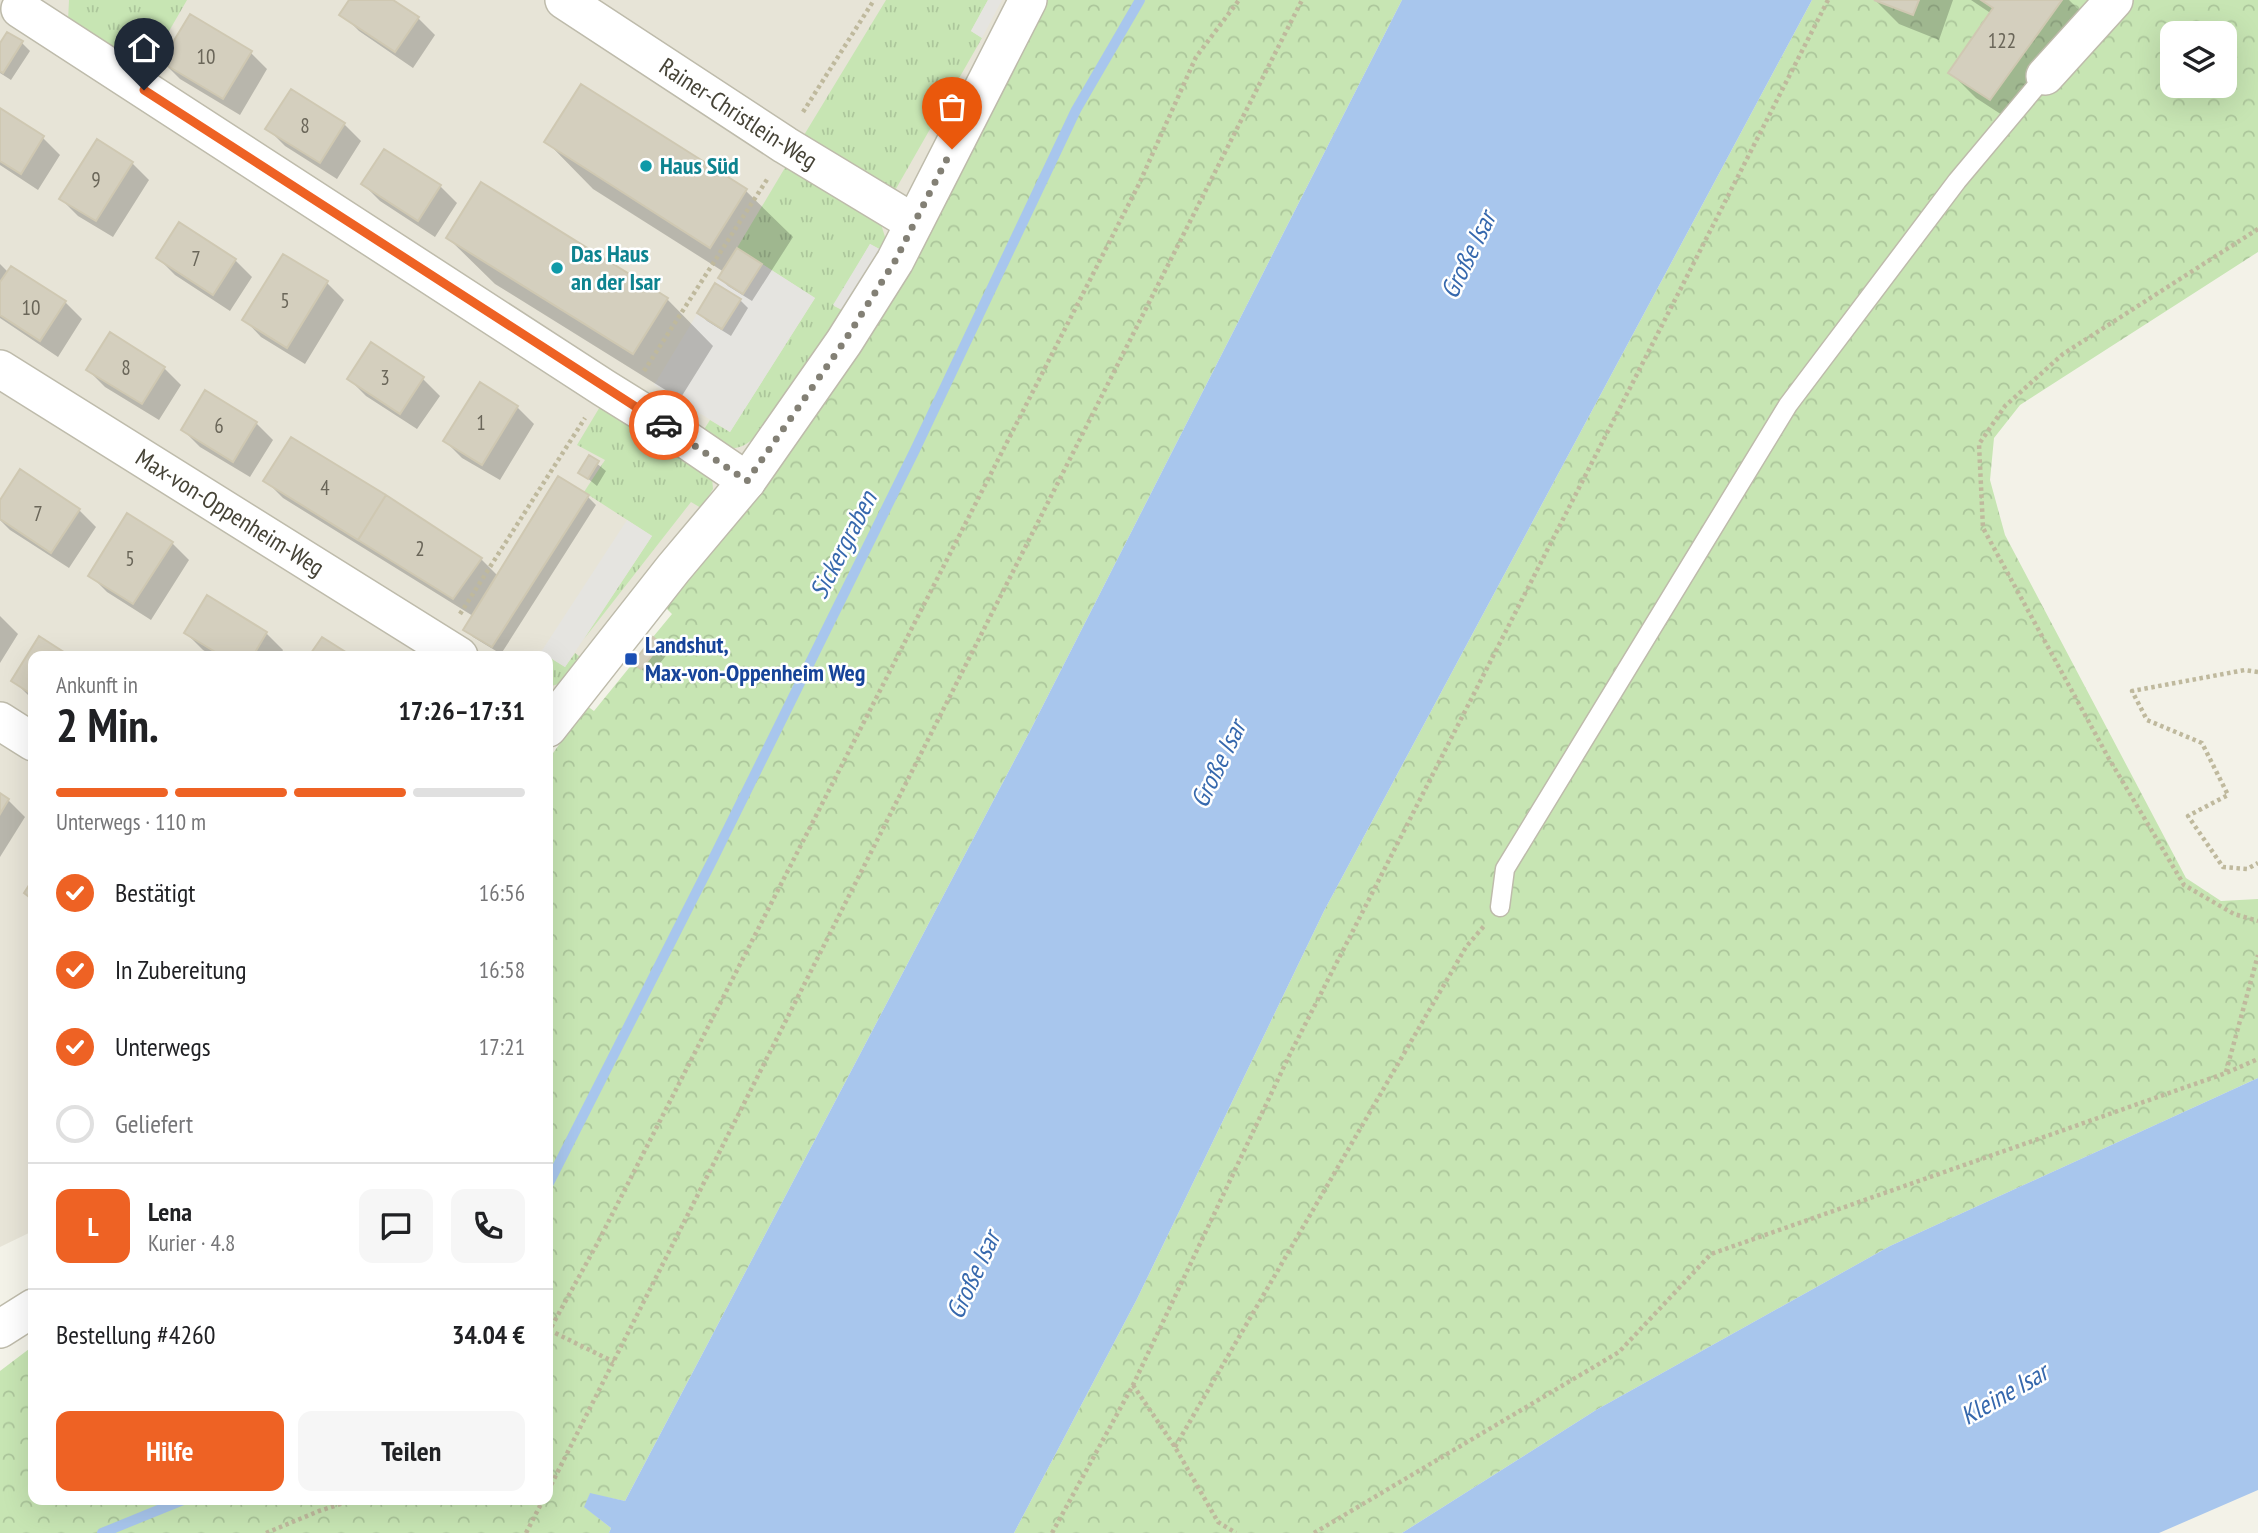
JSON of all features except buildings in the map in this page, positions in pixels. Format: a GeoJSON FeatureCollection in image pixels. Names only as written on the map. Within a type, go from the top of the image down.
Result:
{"type":"FeatureCollection","features":[{"type":"Feature","properties":{"kind":"street","name":"Rainer-Christlein-Weg"},"geometry":{"type":"LineString","coordinates":[[564,0],[785,145],[914,223]]}},
{"type":"Feature","properties":{"kind":"street"},"geometry":{"type":"LineString","coordinates":[[553,717],[747,481],[844,342],[895,261],[1028,0]]}},
{"type":"Feature","properties":{"kind":"street"},"geometry":{"type":"LineString","coordinates":[[2045,76],[2114,0]]}},
{"type":"Feature","properties":{"kind":"street"},"geometry":{"type":"LineString","coordinates":[[20,9],[747,481]]}},
{"type":"Feature","properties":{"kind":"street","name":"Max-von-Oppenheim-Weg"},"geometry":{"type":"LineString","coordinates":[[0,369],[450,650]]}},
{"type":"Feature","properties":{"kind":"street"},"geometry":{"type":"LineString","coordinates":[[0,721],[28,739]]}},
{"type":"Feature","properties":{"kind":"street"},"geometry":{"type":"LineString","coordinates":[[0,1329],[28,1311]]}},
{"type":"Feature","properties":{"kind":"lane"},"geometry":{"type":"LineString","coordinates":[[1500,907],[1505,869],[1788,405],[1957,181],[2045,76]]}},
{"type":"Feature","properties":{"kind":"path"},"geometry":{"type":"LineString","coordinates":[[450,650],[615,395],[781,157],[790,132],[874,0]]}},
{"type":"Feature","properties":{"kind":"path"},"geometry":{"type":"LineString","coordinates":[[553,1324],[603,1231],[1133,196],[1196,57],[1239,0]]}},
{"type":"Feature","properties":{"kind":"path"},"geometry":{"type":"LineString","coordinates":[[553,1481],[1302,0]]}},
{"type":"Feature","properties":{"kind":"path"},"geometry":{"type":"LineString","coordinates":[[1052,1533],[1133,1385],[1289,1056],[1828,0]]}},
{"type":"Feature","properties":{"kind":"path"},"geometry":{"type":"LineString","coordinates":[[2258,229],[2063,354],[2005,406],[1979,444],[1983,527],[2115,769],[2184,885],[2234,914],[2258,921]]}},
{"type":"Feature","properties":{"kind":"path"},"geometry":{"type":"LineString","coordinates":[[2258,672],[2245,670],[2132,691],[2147,720],[2202,743],[2228,795],[2188,816],[2223,867],[2246,869],[2258,863]]}},
{"type":"Feature","properties":{"kind":"path"},"geometry":{"type":"LineString","coordinates":[[1175,1447],[1466,947]]}},
{"type":"Feature","properties":{"kind":"path"},"geometry":{"type":"LineString","coordinates":[[2226,1073],[2258,955]]}},
{"type":"Feature","properties":{"kind":"path"},"geometry":{"type":"LineString","coordinates":[[1314,1533],[1619,1352],[1711,1254],[2226,1073],[2258,1059]]}},
{"type":"Feature","properties":{"kind":"path"},"geometry":{"type":"LineString","coordinates":[[553,1333],[614,1362]]}},
{"type":"Feature","properties":{"kind":"path"},"geometry":{"type":"LineString","coordinates":[[1133,1385],[1175,1447],[1219,1522],[1236,1533]]}},
{"type":"Feature","properties":{"kind":"path"},"geometry":{"type":"LineString","coordinates":[[266,1533],[338,1505]]}},
{"type":"Feature","properties":{"kind":"path"},"geometry":{"type":"LineString","coordinates":[[526,1533],[541,1505]]}},
{"type":"Feature","properties":{"kind":"shaded area"},"geometry":{"type":"Polygon","coordinates":[[[0,0],[1011,0],[881,250],[760,433],[553,696],[553,651],[28,651],[28,1233],[0,1247],[0,0]]]}},
{"type":"Feature","properties":{"kind":"shaded area"},"geometry":{"type":"Polygon","coordinates":[[[988,0],[1002,0],[982,38],[971,31],[988,0]]]}},
{"type":"Feature","properties":{"kind":"shaded area"},"geometry":{"type":"Polygon","coordinates":[[[870,244],[881,250],[844,311],[833,305],[870,244]]]}},
{"type":"Feature","properties":{"kind":"shaded area"},"geometry":{"type":"Polygon","coordinates":[[[737,248],[815,298],[730,432],[654,385],[737,248]]]}},
{"type":"Feature","properties":{"kind":"shaded area"},"geometry":{"type":"Polygon","coordinates":[[[627,520],[652,536],[565,667],[553,660],[553,651],[542,651],[627,520]]]}},
{"type":"Feature","properties":{"kind":"green space"},"geometry":{"type":"Polygon","coordinates":[[[69,0],[187,0],[146,71],[142,62],[118,49],[101,50],[68,21],[69,0]]]}},
{"type":"Feature","properties":{"kind":"green space"},"geometry":{"type":"Polygon","coordinates":[[[886,0],[988,0],[971,31],[982,38],[893,194],[801,140],[886,0]]]}},
{"type":"Feature","properties":{"kind":"green space"},"geometry":{"type":"Polygon","coordinates":[[[1048,0],[1402,0],[1032,727],[625,1501],[590,1494],[585,1507],[611,1528],[609,1533],[0,1533],[0,1371],[28,1350],[28,1505],[553,1505],[553,753],[587,706],[594,711],[633,663],[641,669],[653,637],[672,614],[666,608],[754,502],[909,269],[1048,0]]]}},
{"type":"Feature","properties":{"kind":"green space"},"geometry":{"type":"Polygon","coordinates":[[[1812,0],[2258,0],[2258,252],[2020,405],[1994,438],[1990,480],[2005,535],[2186,878],[2221,901],[2258,899],[2258,1078],[1890,1246],[1596,1410],[1402,1533],[1014,1533],[1137,1299],[1324,911],[1812,0]]]}},
{"type":"Feature","properties":{"kind":"green space"},"geometry":{"type":"Polygon","coordinates":[[[789,161],[880,221],[886,240],[881,250],[870,244],[834,306],[844,311],[760,433],[737,448],[725,447],[701,434],[710,420],[730,432],[815,298],[737,248],[789,161]]]}},
{"type":"Feature","properties":{"kind":"green space"},"geometry":{"type":"Polygon","coordinates":[[[604,400],[712,477],[713,489],[701,508],[691,502],[584,639],[652,536],[584,492],[605,460],[577,445],[604,400]]]}},
{"type":"Feature","properties":{"kind":"green space"},"geometry":{"type":"Polygon","coordinates":[[[575,653],[583,659],[562,683],[553,686],[553,659],[565,667],[575,653]]]}},
{"type":"Feature","properties":{"kind":"water","name":"Große Isar"},"geometry":{"type":"Polygon","coordinates":[[[1402,0],[1812,0],[1324,911],[1137,1299],[1014,1533],[609,1533],[611,1528],[584,1507],[590,1493],[625,1501],[1032,727],[1402,0]]]}},
{"type":"Feature","properties":{"kind":"water","name":"Kleine Isar"},"geometry":{"type":"Polygon","coordinates":[[[2258,1078],[2258,1490],[2159,1533],[1402,1533],[1596,1410],[1890,1246],[2258,1078]]]}},
{"type":"Feature","properties":{"kind":"waterway","name":"Sickergraben"},"geometry":{"type":"LineString","coordinates":[[553,1175],[915,450],[1076,110],[1140,0]]}},
{"type":"Feature","properties":{"kind":"waterway","name":"Sickergraben"},"geometry":{"type":"LineString","coordinates":[[102,1533],[171,1505]]}},
{"type":"Feature","properties":{"kind":"way so far"},"geometry":{"type":"LineString","coordinates":[[664,425],[747,481],[844,342],[895,261],[952,149]]}},
{"type":"Feature","properties":{"kind":"place","name":"Haus Süd"},"geometry":{"type":"Point","coordinates":[646,166]}},
{"type":"Feature","properties":{"kind":"place","name":"Das Haus an der Isar"},"geometry":{"type":"Point","coordinates":[557,268]}},
{"type":"Feature","properties":{"kind":"place","name":"Landshut, Max-von-Oppenheim Weg"},"geometry":{"type":"Point","coordinates":[631,659]}},
{"type":"Feature","properties":{"kind":"route"},"geometry":{"type":"LineString","coordinates":[[144,90],[664,425]]}}]}
